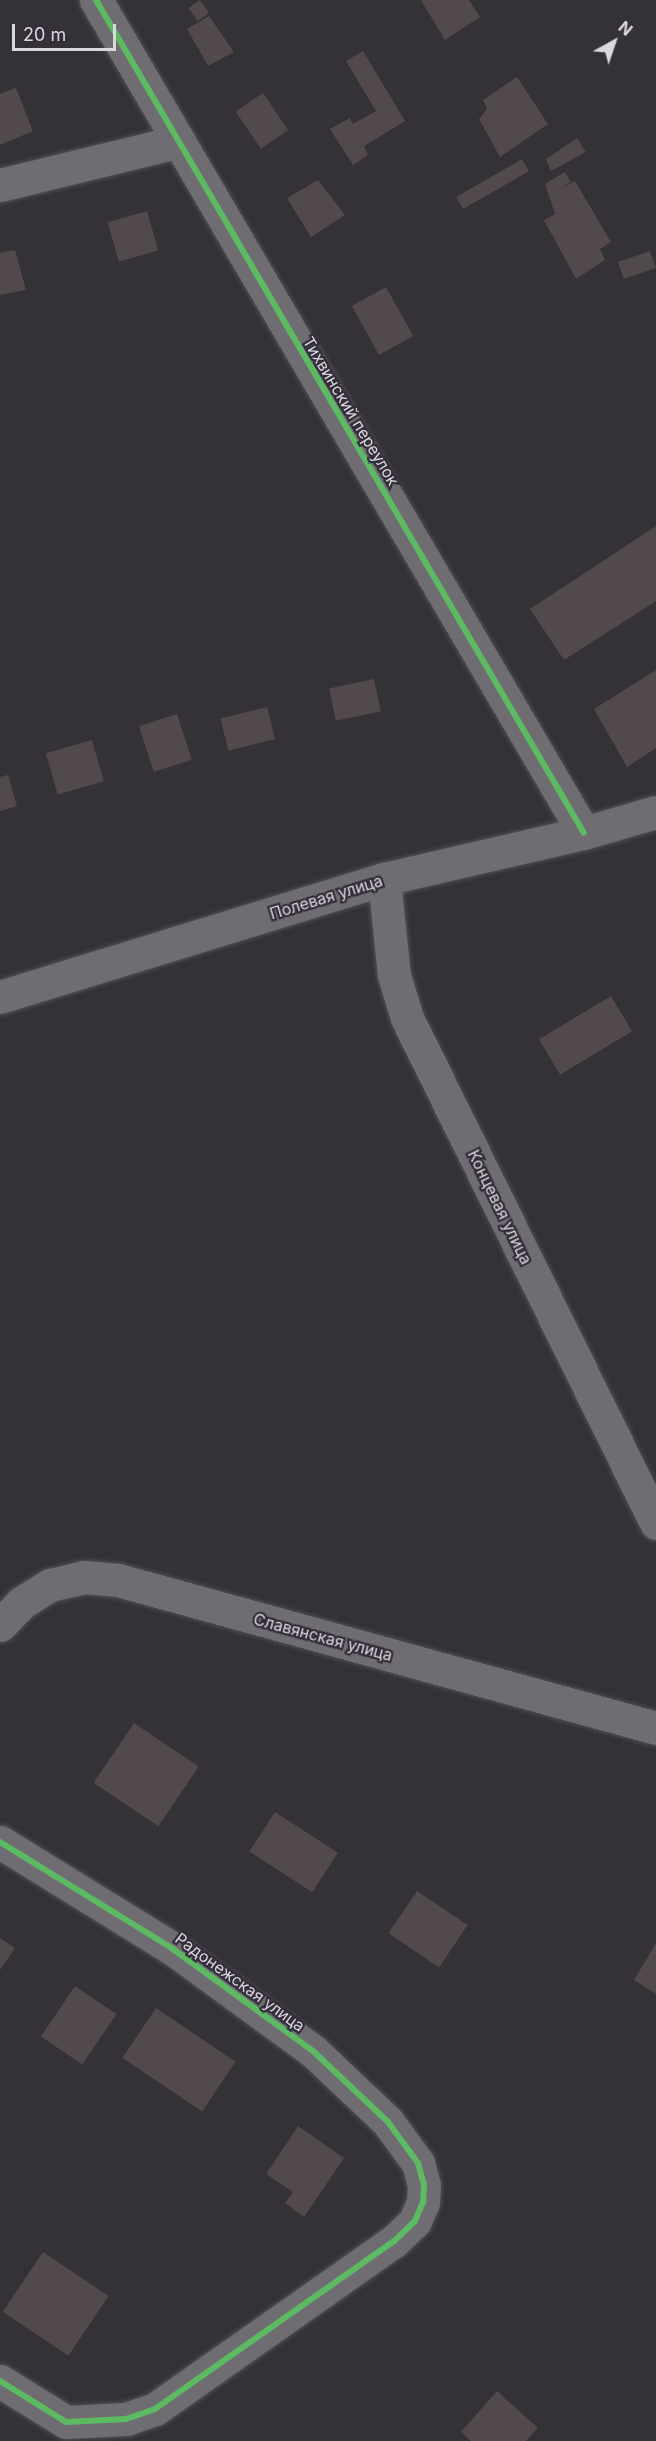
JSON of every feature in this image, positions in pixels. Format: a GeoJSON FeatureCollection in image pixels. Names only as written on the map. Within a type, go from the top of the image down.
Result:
{"type":"FeatureCollection","features":[{"type":"Feature","properties":{"kind":"street","name":"Тихвинский переулок"},"geometry":{"type":"LineString","coordinates":[[96,0],[177,142],[584,833]]}},
{"type":"Feature","properties":{"kind":"street"},"geometry":{"type":"LineString","coordinates":[[0,185],[177,142]]}},
{"type":"Feature","properties":{"kind":"street","name":"Полевая улица"},"geometry":{"type":"LineString","coordinates":[[0,997],[384,879],[584,833],[656,812]]}},
{"type":"Feature","properties":{"kind":"street","name":"Концевая улица"},"geometry":{"type":"LineString","coordinates":[[384,879],[394,975],[407,1018],[656,1523]]}},
{"type":"Feature","properties":{"kind":"street","name":"Славянская улица"},"geometry":{"type":"LineString","coordinates":[[0,1625],[21,1604],[50,1585],[84,1577],[118,1580],[656,1728]]}},
{"type":"Feature","properties":{"kind":"street","name":"Радонежская улица"},"geometry":{"type":"LineString","coordinates":[[0,1842],[173,1949],[313,2051],[388,2122],[418,2163],[424,2185],[423,2202],[415,2221],[393,2241],[184,2391],[155,2409],[126,2420],[66,2422],[0,2381]]}},
{"type":"Feature","properties":{"kind":"building"},"geometry":{"type":"Polygon","coordinates":[[[200,0],[209,13],[198,21],[189,8],[200,0]]]}},
{"type":"Feature","properties":{"kind":"building"},"geometry":{"type":"Polygon","coordinates":[[[421,0],[469,0],[480,17],[445,40],[421,0]]]}},
{"type":"Feature","properties":{"kind":"building"},"geometry":{"type":"Polygon","coordinates":[[[209,16],[234,52],[208,66],[187,29],[209,16]]]}},
{"type":"Feature","properties":{"kind":"building"},"geometry":{"type":"Polygon","coordinates":[[[363,51],[405,121],[364,146],[368,155],[353,165],[330,129],[350,118],[353,124],[376,111],[346,61],[363,51]]]}},
{"type":"Feature","properties":{"kind":"building"},"geometry":{"type":"Polygon","coordinates":[[[517,77],[548,124],[500,157],[479,119],[487,109],[483,100],[517,77]]]}},
{"type":"Feature","properties":{"kind":"building"},"geometry":{"type":"Polygon","coordinates":[[[16,88],[33,131],[0,145],[0,94],[16,88]]]}},
{"type":"Feature","properties":{"kind":"building"},"geometry":{"type":"Polygon","coordinates":[[[263,93],[288,130],[261,149],[236,111],[263,93]]]}},
{"type":"Feature","properties":{"kind":"building"},"geometry":{"type":"Polygon","coordinates":[[[577,138],[586,152],[551,171],[546,159],[577,138]]]}},
{"type":"Feature","properties":{"kind":"building"},"geometry":{"type":"Polygon","coordinates":[[[522,159],[529,171],[463,209],[456,197],[522,159]]]}},
{"type":"Feature","properties":{"kind":"building"},"geometry":{"type":"Polygon","coordinates":[[[565,172],[571,182],[560,189],[575,181],[611,242],[600,249],[605,260],[576,279],[544,220],[555,214],[545,184],[565,172]]]}},
{"type":"Feature","properties":{"kind":"building"},"geometry":{"type":"Polygon","coordinates":[[[318,180],[345,215],[311,237],[287,198],[318,180]]]}},
{"type":"Feature","properties":{"kind":"building"},"geometry":{"type":"Polygon","coordinates":[[[147,211],[158,250],[119,262],[108,222],[147,211]]]}},
{"type":"Feature","properties":{"kind":"building"},"geometry":{"type":"Polygon","coordinates":[[[15,250],[26,290],[0,295],[0,253],[15,250]]]}},
{"type":"Feature","properties":{"kind":"building"},"geometry":{"type":"Polygon","coordinates":[[[650,251],[656,268],[624,279],[618,262],[650,251]]]}},
{"type":"Feature","properties":{"kind":"building"},"geometry":{"type":"Polygon","coordinates":[[[386,287],[413,336],[379,355],[352,306],[386,287]]]}},
{"type":"Feature","properties":{"kind":"building"},"geometry":{"type":"Polygon","coordinates":[[[656,526],[656,601],[564,660],[530,609],[656,526]]]}},
{"type":"Feature","properties":{"kind":"building"},"geometry":{"type":"Polygon","coordinates":[[[656,670],[656,748],[627,767],[594,709],[656,670]]]}},
{"type":"Feature","properties":{"kind":"building"},"geometry":{"type":"Polygon","coordinates":[[[374,679],[381,711],[336,721],[329,689],[374,679]]]}},
{"type":"Feature","properties":{"kind":"building"},"geometry":{"type":"Polygon","coordinates":[[[267,707],[275,739],[228,751],[220,719],[267,707]]]}},
{"type":"Feature","properties":{"kind":"building"},"geometry":{"type":"Polygon","coordinates":[[[177,714],[192,760],[154,772],[139,726],[177,714]]]}},
{"type":"Feature","properties":{"kind":"building"},"geometry":{"type":"Polygon","coordinates":[[[92,740],[104,781],[58,795],[46,753],[92,740]]]}},
{"type":"Feature","properties":{"kind":"building"},"geometry":{"type":"Polygon","coordinates":[[[8,775],[17,806],[0,811],[0,777],[8,775]]]}},
{"type":"Feature","properties":{"kind":"building"},"geometry":{"type":"Polygon","coordinates":[[[611,996],[632,1031],[560,1074],[539,1039],[611,996]]]}},
{"type":"Feature","properties":{"kind":"building"},"geometry":{"type":"Polygon","coordinates":[[[134,1723],[199,1767],[158,1826],[94,1783],[134,1723]]]}},
{"type":"Feature","properties":{"kind":"building"},"geometry":{"type":"Polygon","coordinates":[[[275,1812],[338,1853],[312,1892],[249,1851],[275,1812]]]}},
{"type":"Feature","properties":{"kind":"building"},"geometry":{"type":"Polygon","coordinates":[[[417,1891],[468,1925],[439,1967],[388,1933],[417,1891]]]}},
{"type":"Feature","properties":{"kind":"building"},"geometry":{"type":"Polygon","coordinates":[[[0,1938],[15,1948],[0,1970],[0,1938]]]}},
{"type":"Feature","properties":{"kind":"building"},"geometry":{"type":"Polygon","coordinates":[[[656,1943],[656,1994],[634,1980],[656,1943]]]}},
{"type":"Feature","properties":{"kind":"building"},"geometry":{"type":"Polygon","coordinates":[[[75,1986],[116,2014],[82,2065],[41,2037],[75,1986]]]}},
{"type":"Feature","properties":{"kind":"building"},"geometry":{"type":"Polygon","coordinates":[[[156,2008],[236,2062],[202,2111],[122,2058],[156,2008]]]}},
{"type":"Feature","properties":{"kind":"building"},"geometry":{"type":"Polygon","coordinates":[[[298,2126],[344,2158],[304,2217],[285,2203],[293,2192],[266,2174],[298,2126]]]}},
{"type":"Feature","properties":{"kind":"building"},"geometry":{"type":"Polygon","coordinates":[[[43,2252],[108,2296],[68,2356],[3,2312],[43,2252]]]}},
{"type":"Feature","properties":{"kind":"building"},"geometry":{"type":"Polygon","coordinates":[[[497,2391],[538,2428],[526,2441],[471,2441],[461,2432],[497,2391]]]}},
{"type":"Feature","properties":{"kind":"cycle path"},"geometry":{"type":"LineString","coordinates":[[96,0],[584,833]]}},
{"type":"Feature","properties":{"kind":"cycle path"},"geometry":{"type":"LineString","coordinates":[[0,1842],[173,1949],[313,2051],[388,2122],[418,2163],[424,2185],[423,2202],[415,2221],[394,2241],[155,2409],[126,2419],[66,2422],[0,2381]]}}]}
